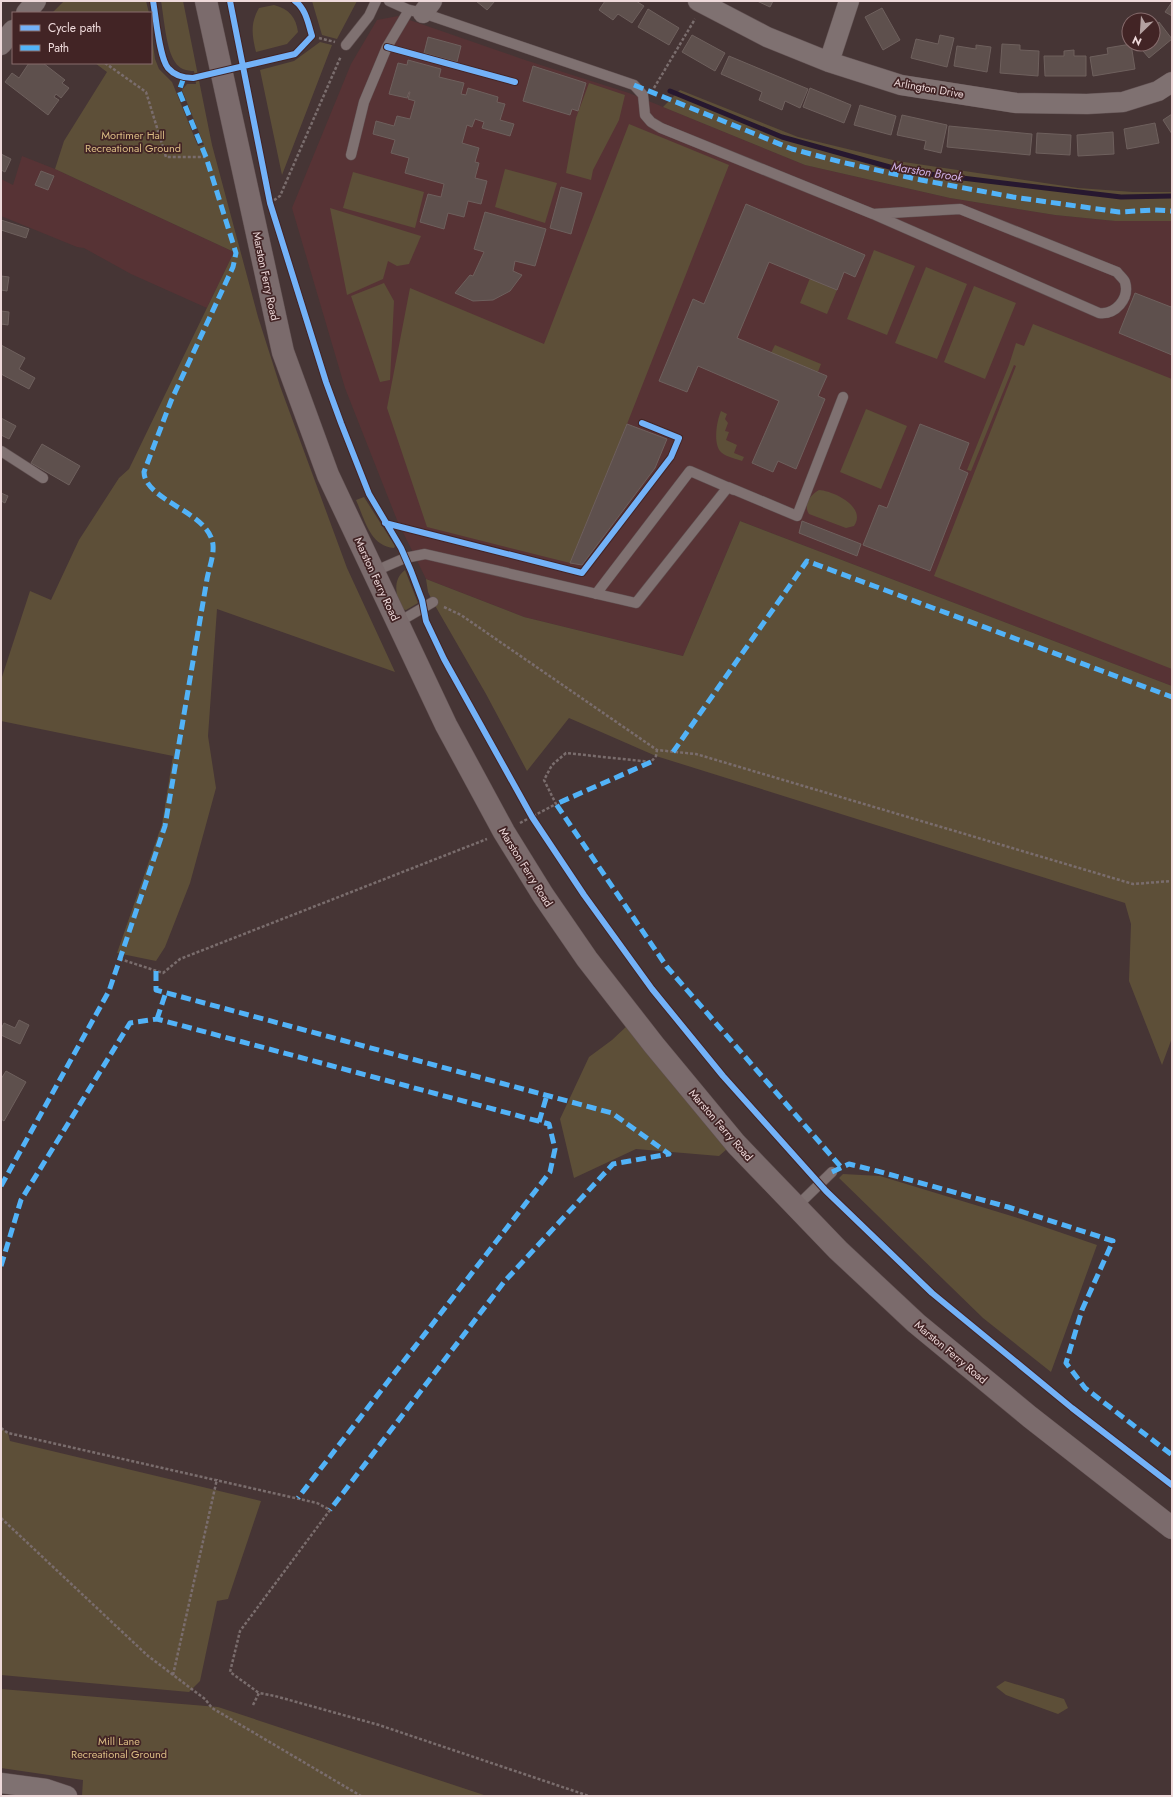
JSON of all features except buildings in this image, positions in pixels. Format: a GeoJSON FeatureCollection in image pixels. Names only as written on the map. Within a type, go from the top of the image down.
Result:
{"type":"FeatureCollection","features":[{"type":"Feature","properties":{"kind":"main road","name":"Marston Ferry Road"},"geometry":{"type":"LineString","coordinates":[[206,1],[283,352],[328,475],[446,725],[504,832],[543,895],[625,1009],[736,1144],[838,1250],[916,1323],[1030,1417],[1172,1528]]}},
{"type":"Feature","properties":{"kind":"street"},"geometry":{"type":"LineString","coordinates":[[27,12],[36,1]]}},
{"type":"Feature","properties":{"kind":"street"},"geometry":{"type":"LineString","coordinates":[[829,62],[849,1]]}},
{"type":"Feature","properties":{"kind":"street","name":"Arlington Drive"},"geometry":{"type":"LineString","coordinates":[[702,3],[767,37],[829,62],[901,85],[1016,103],[1087,104],[1123,102],[1158,91],[1172,82]]}},
{"type":"Feature","properties":{"kind":"street"},"geometry":{"type":"LineString","coordinates":[[1,45],[12,31]]}},
{"type":"Feature","properties":{"kind":"street"},"geometry":{"type":"LineString","coordinates":[[1,1783],[46,1789],[67,1796]]}},
{"type":"Feature","properties":{"kind":"lane"},"geometry":{"type":"LineString","coordinates":[[346,45],[369,16],[376,1]]}},
{"type":"Feature","properties":{"kind":"lane"},"geometry":{"type":"LineString","coordinates":[[389,1],[421,8],[634,85],[644,95],[645,115],[651,122],[661,128],[872,214],[1099,313],[1107,314],[1114,311],[1122,301],[1125,291],[1124,281],[1117,272],[960,209],[872,214]]}},
{"type":"Feature","properties":{"kind":"lane"},"geometry":{"type":"LineString","coordinates":[[351,155],[364,102],[387,47],[421,8]]}},
{"type":"Feature","properties":{"kind":"lane"},"geometry":{"type":"LineString","coordinates":[[596,594],[690,471],[797,516],[843,397]]}},
{"type":"Feature","properties":{"kind":"lane"},"geometry":{"type":"LineString","coordinates":[[1,451],[43,478]]}},
{"type":"Feature","properties":{"kind":"lane"},"geometry":{"type":"LineString","coordinates":[[373,572],[405,558],[425,554],[636,603],[728,487],[739,492]]}},
{"type":"Feature","properties":{"kind":"lane"},"geometry":{"type":"LineString","coordinates":[[397,623],[432,602]]}},
{"type":"Feature","properties":{"kind":"lane"},"geometry":{"type":"LineString","coordinates":[[796,1207],[832,1172]]}},
{"type":"Feature","properties":{"kind":"path"},"geometry":{"type":"LineString","coordinates":[[651,92],[700,12],[702,3]]}},
{"type":"Feature","properties":{"kind":"path"},"geometry":{"type":"LineString","coordinates":[[270,203],[280,196],[346,45]]}},
{"type":"Feature","properties":{"kind":"path"},"geometry":{"type":"LineString","coordinates":[[106,64],[146,92],[166,157],[206,157]]}},
{"type":"Feature","properties":{"kind":"path"},"geometry":{"type":"LineString","coordinates":[[269,196],[272,211]]}},
{"type":"Feature","properties":{"kind":"path"},"geometry":{"type":"LineString","coordinates":[[432,602],[461,615],[657,750],[696,754],[1133,884],[1172,881]]}},
{"type":"Feature","properties":{"kind":"path"},"geometry":{"type":"LineString","coordinates":[[120,959],[163,973],[180,959],[504,832],[556,804],[544,780],[552,765],[566,753],[651,762],[656,756],[657,750]]}},
{"type":"Feature","properties":{"kind":"path"},"geometry":{"type":"LineString","coordinates":[[528,810],[536,823]]}},
{"type":"Feature","properties":{"kind":"path"},"geometry":{"type":"LineString","coordinates":[[1,1428],[8,1433],[217,1479],[317,1503],[330,1510],[240,1631],[230,1672],[259,1693],[380,1725],[589,1796]]}},
{"type":"Feature","properties":{"kind":"path"},"geometry":{"type":"LineString","coordinates":[[173,1675],[217,1479]]}},
{"type":"Feature","properties":{"kind":"path"},"geometry":{"type":"LineString","coordinates":[[1,1518],[148,1656],[205,1698],[212,1708],[361,1796]]}},
{"type":"Feature","properties":{"kind":"path"},"geometry":{"type":"LineString","coordinates":[[254,1705],[259,1693]]}},
{"type":"Feature","properties":{"kind":"shaded area"},"geometry":{"type":"Polygon","coordinates":[[[398,16],[525,60],[629,93],[805,165],[950,198],[1055,215],[1115,221],[1172,221],[1172,686],[740,521],[683,656],[524,617],[426,579],[397,520],[345,388],[292,208],[351,64],[377,20],[398,16]]]}},
{"type":"Feature","properties":{"kind":"shaded area"},"geometry":{"type":"Polygon","coordinates":[[[22,156],[55,169],[234,252],[207,308],[131,274],[84,248],[77,247],[1,216],[1,179],[13,185],[22,156]]]}},
{"type":"Feature","properties":{"kind":"green space"},"geometry":{"type":"Polygon","coordinates":[[[64,1],[146,1],[149,12],[53,12],[64,1]]]}},
{"type":"Feature","properties":{"kind":"green space","name":"Mortimer Hall Recreational Ground"},"geometry":{"type":"Polygon","coordinates":[[[161,1],[183,1],[212,145],[258,317],[280,386],[347,568],[395,672],[217,609],[208,736],[216,788],[190,883],[165,947],[156,961],[117,953],[162,824],[173,756],[1,721],[1,680],[30,591],[51,600],[79,540],[119,478],[129,469],[234,252],[55,169],[64,141],[107,72],[96,64],[152,64],[152,36],[155,59],[159,69],[172,82],[198,146],[204,145],[182,90],[187,84],[196,84],[194,71],[181,68],[177,64],[169,49],[161,1]]]}},
{"type":"Feature","properties":{"kind":"green space"},"geometry":{"type":"Polygon","coordinates":[[[312,1],[357,1],[337,39],[322,35],[312,1]]]}},
{"type":"Feature","properties":{"kind":"green space"},"geometry":{"type":"Polygon","coordinates":[[[274,5],[288,11],[291,14],[296,22],[298,32],[287,44],[256,52],[253,30],[254,19],[259,8],[274,5]]]}},
{"type":"Feature","properties":{"kind":"green space"},"geometry":{"type":"Polygon","coordinates":[[[320,42],[332,45],[282,175],[260,70],[294,61],[320,42]]]}},
{"type":"Feature","properties":{"kind":"green space"},"geometry":{"type":"Polygon","coordinates":[[[589,83],[625,95],[619,120],[593,170],[591,180],[566,173],[576,118],[589,83]]]}},
{"type":"Feature","properties":{"kind":"green space"},"geometry":{"type":"Polygon","coordinates":[[[680,90],[798,137],[897,161],[1078,188],[1133,192],[1172,192],[1172,221],[1115,221],[1055,215],[950,198],[805,165],[663,107],[680,90]]]}},
{"type":"Feature","properties":{"kind":"green space"},"geometry":{"type":"Polygon","coordinates":[[[629,124],[729,165],[627,424],[570,563],[427,527],[387,408],[410,288],[544,344],[629,124]]]}},
{"type":"Feature","properties":{"kind":"green space"},"geometry":{"type":"Polygon","coordinates":[[[505,169],[557,183],[545,223],[495,207],[505,169]]]}},
{"type":"Feature","properties":{"kind":"green space"},"geometry":{"type":"Polygon","coordinates":[[[353,172],[424,192],[415,228],[343,208],[353,172]]]}},
{"type":"Feature","properties":{"kind":"green space"},"geometry":{"type":"Polygon","coordinates":[[[330,208],[421,236],[409,264],[397,266],[388,261],[383,279],[347,295],[330,208]]]}},
{"type":"Feature","properties":{"kind":"green space"},"geometry":{"type":"Polygon","coordinates":[[[874,250],[915,266],[887,335],[847,319],[874,250]]]}},
{"type":"Feature","properties":{"kind":"green space"},"geometry":{"type":"Polygon","coordinates":[[[926,267],[967,284],[937,359],[895,343],[926,267]]]}},
{"type":"Feature","properties":{"kind":"green space"},"geometry":{"type":"Polygon","coordinates":[[[810,278],[837,290],[827,314],[800,303],[810,278]]]}},
{"type":"Feature","properties":{"kind":"green space"},"geometry":{"type":"Polygon","coordinates":[[[384,283],[394,301],[390,380],[380,382],[351,296],[384,283]]]}},
{"type":"Feature","properties":{"kind":"green space"},"geometry":{"type":"Polygon","coordinates":[[[974,286],[1016,303],[985,379],[944,362],[974,286]]]}},
{"type":"Feature","properties":{"kind":"green space"},"geometry":{"type":"Polygon","coordinates":[[[1033,324],[1172,379],[1172,669],[934,576],[1016,366],[1014,365],[971,471],[967,470],[1009,365],[1016,343],[1024,346],[1033,324]]]}},
{"type":"Feature","properties":{"kind":"green space"},"geometry":{"type":"Polygon","coordinates":[[[775,345],[821,364],[818,372],[771,353],[775,345]]]}},
{"type":"Feature","properties":{"kind":"green space"},"geometry":{"type":"Polygon","coordinates":[[[866,409],[907,426],[881,489],[840,472],[866,409]]]}},
{"type":"Feature","properties":{"kind":"green space"},"geometry":{"type":"Polygon","coordinates":[[[721,411],[727,414],[725,419],[728,423],[725,431],[729,432],[726,440],[737,445],[734,453],[744,457],[742,461],[727,456],[719,449],[716,439],[716,432],[721,411]]]}},
{"type":"Feature","properties":{"kind":"green space"},"geometry":{"type":"Polygon","coordinates":[[[819,490],[833,493],[847,501],[853,507],[856,512],[857,519],[854,526],[846,528],[809,514],[807,511],[808,500],[819,490]]]}},
{"type":"Feature","properties":{"kind":"green space"},"geometry":{"type":"Polygon","coordinates":[[[364,497],[395,546],[394,548],[379,542],[369,531],[356,500],[364,497]]]}},
{"type":"Feature","properties":{"kind":"green space"},"geometry":{"type":"Polygon","coordinates":[[[740,521],[1172,686],[1172,1038],[1162,1065],[1129,981],[1131,924],[1125,903],[656,756],[569,718],[527,771],[486,694],[433,602],[428,592],[426,579],[524,617],[683,656],[740,521]]]}},
{"type":"Feature","properties":{"kind":"green space"},"geometry":{"type":"Polygon","coordinates":[[[405,570],[418,603],[406,610],[401,609],[396,588],[398,578],[405,570]]]}},
{"type":"Feature","properties":{"kind":"green space"},"geometry":{"type":"Polygon","coordinates":[[[628,1025],[728,1148],[719,1156],[636,1149],[574,1178],[560,1119],[589,1057],[612,1040],[628,1025]]]}},
{"type":"Feature","properties":{"kind":"green space"},"geometry":{"type":"Polygon","coordinates":[[[843,1174],[880,1176],[1021,1219],[1097,1245],[1051,1372],[983,1318],[839,1178],[843,1174]]]}},
{"type":"Feature","properties":{"kind":"green space"},"geometry":{"type":"Polygon","coordinates":[[[1,1428],[8,1433],[10,1441],[261,1501],[228,1599],[217,1601],[200,1681],[189,1692],[1,1675],[1,1428]]]}},
{"type":"Feature","properties":{"kind":"green space"},"geometry":{"type":"Polygon","coordinates":[[[1005,1681],[1064,1699],[1068,1708],[1058,1714],[1006,1695],[996,1687],[1005,1681]]]}},
{"type":"Feature","properties":{"kind":"green space","name":"Mill Lane Recreational Ground"},"geometry":{"type":"Polygon","coordinates":[[[1,1689],[218,1707],[487,1796],[82,1796],[83,1780],[1,1768],[1,1689]]]}},
{"type":"Feature","properties":{"kind":"waterway","name":"Marston Brook"},"geometry":{"type":"LineString","coordinates":[[670,91],[782,137],[904,171],[1121,197],[1172,196]]}},
{"type":"Feature","properties":{"kind":"marked path"},"geometry":{"type":"LineString","coordinates":[[1,1186],[109,991],[165,826],[207,579],[212,558],[213,545],[209,534],[201,524],[190,515],[155,491],[147,482],[144,472],[171,401],[233,267],[236,253],[206,157],[179,91],[184,77]]}},
{"type":"Feature","properties":{"kind":"marked path"},"geometry":{"type":"LineString","coordinates":[[634,85],[792,149],[841,162],[921,180],[1013,197],[1119,212],[1154,210],[1172,211]]}},
{"type":"Feature","properties":{"kind":"marked path"},"geometry":{"type":"LineString","coordinates":[[673,752],[807,561],[1172,697]]}},
{"type":"Feature","properties":{"kind":"marked path"},"geometry":{"type":"LineString","coordinates":[[651,762],[556,804],[667,967],[841,1167]]}},
{"type":"Feature","properties":{"kind":"marked path"},"geometry":{"type":"LineString","coordinates":[[156,971],[156,990],[612,1113],[669,1154],[613,1164],[504,1282],[330,1510]]}},
{"type":"Feature","properties":{"kind":"marked path"},"geometry":{"type":"LineString","coordinates":[[157,1019],[166,992]]}},
{"type":"Feature","properties":{"kind":"marked path"},"geometry":{"type":"LineString","coordinates":[[1,1266],[21,1200],[130,1023],[157,1019],[549,1124],[555,1149],[550,1172],[298,1498]]}},
{"type":"Feature","properties":{"kind":"marked path"},"geometry":{"type":"LineString","coordinates":[[539,1122],[547,1095]]}},
{"type":"Feature","properties":{"kind":"marked path"},"geometry":{"type":"LineString","coordinates":[[832,1172],[849,1164],[1008,1207],[1113,1241],[1082,1310],[1066,1363],[1085,1388],[1172,1455]]}},
{"type":"Feature","properties":{"kind":"cycle path"},"geometry":{"type":"LineString","coordinates":[[153,1],[160,46],[165,63],[168,68],[176,74],[183,77],[193,78],[295,54],[312,36],[304,12],[295,1]]}},
{"type":"Feature","properties":{"kind":"cycle path"},"geometry":{"type":"LineString","coordinates":[[230,1],[270,203],[326,382],[341,423],[369,494],[401,548],[422,600],[426,621],[444,659],[532,817],[584,895],[652,989],[723,1076],[826,1191],[932,1293],[1072,1408],[1172,1485]]}},
{"type":"Feature","properties":{"kind":"cycle path"},"geometry":{"type":"LineString","coordinates":[[387,47],[515,82]]}},
{"type":"Feature","properties":{"kind":"cycle path"},"geometry":{"type":"LineString","coordinates":[[385,523],[582,573],[671,457],[679,438],[642,423]]}}]}
